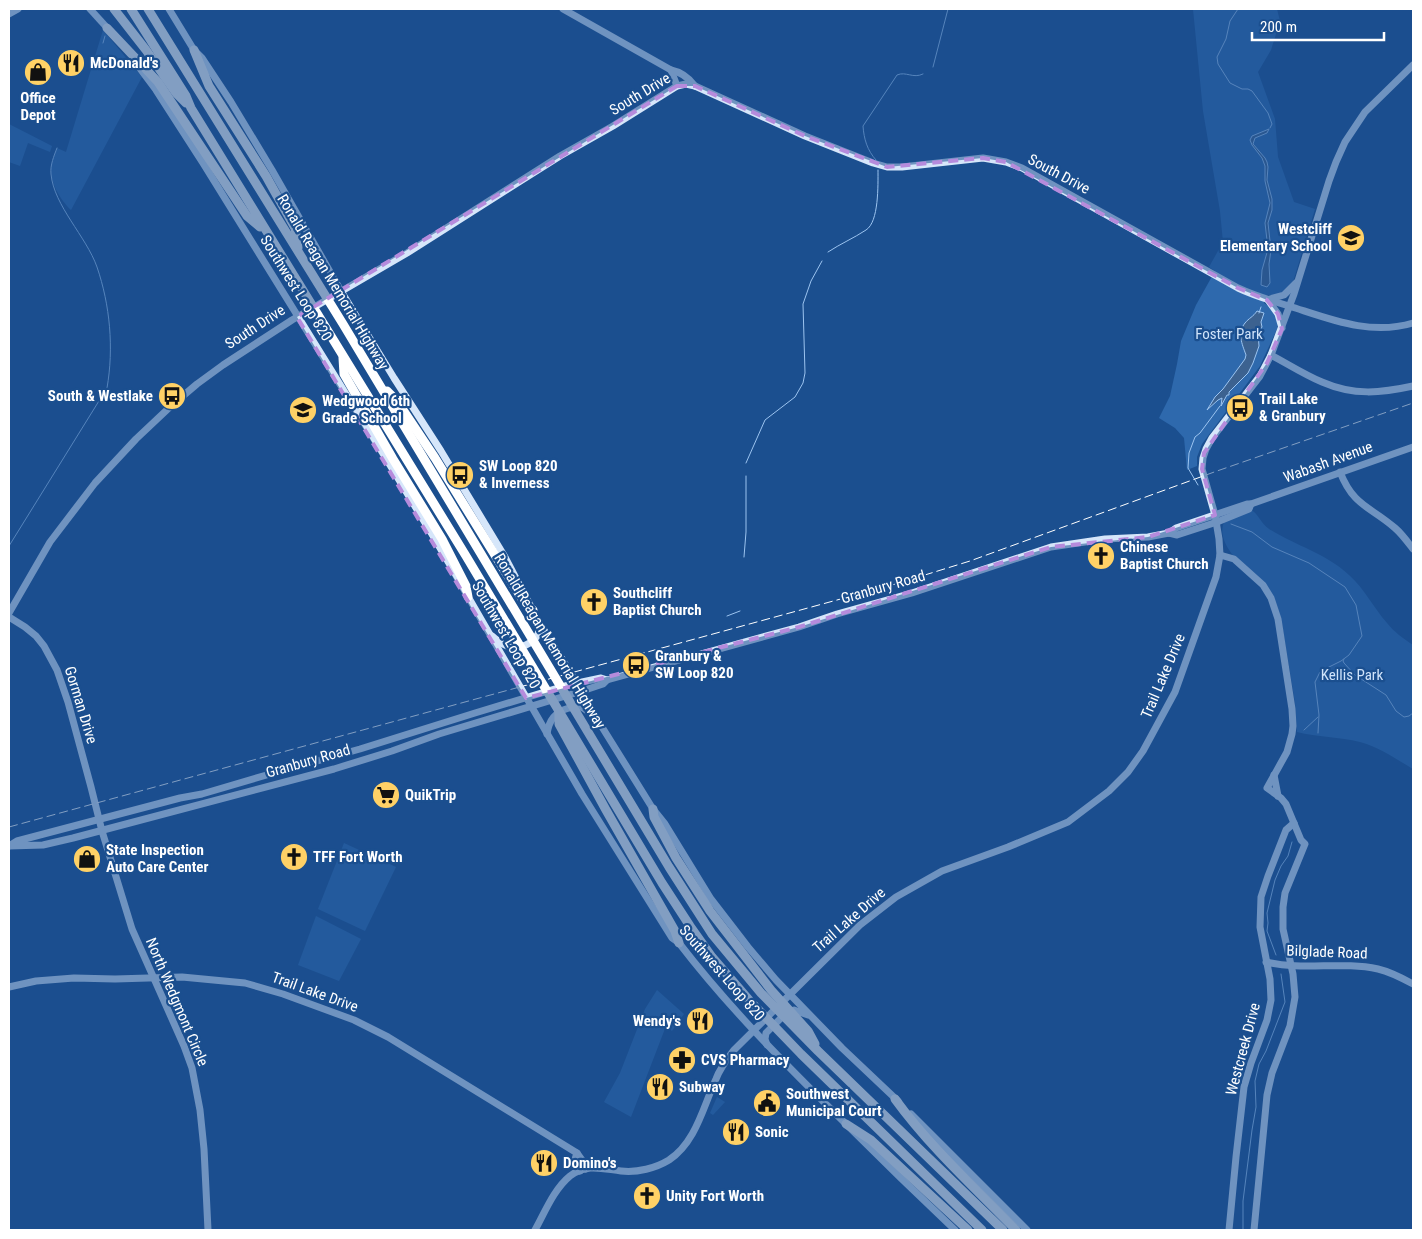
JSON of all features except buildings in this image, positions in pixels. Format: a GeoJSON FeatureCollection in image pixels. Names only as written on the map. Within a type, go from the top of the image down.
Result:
{"type":"FeatureCollection","features":[{"type":"Feature","properties":{"kind":"highway"},"geometry":{"type":"LineString","coordinates":[[114,9],[176,93],[191,108]]}},
{"type":"Feature","properties":{"kind":"highway","name":"Ronald Reagan Memorial Highway"},"geometry":{"type":"LineString","coordinates":[[131,9],[186,96],[191,108],[559,711],[563,723],[690,926],[732,982],[789,1042],[982,1230]]}},
{"type":"Feature","properties":{"kind":"highway","name":"Ronald Reagan Memorial Highway"},"geometry":{"type":"LineString","coordinates":[[148,9],[378,382],[669,867],[712,934],[761,993],[818,1051],[1003,1230]]}},
{"type":"Feature","properties":{"kind":"highway"},"geometry":{"type":"LineString","coordinates":[[107,28],[158,82],[247,216],[267,233]]}},
{"type":"Feature","properties":{"kind":"highway"},"geometry":{"type":"LineString","coordinates":[[194,50],[209,86],[266,176],[294,228],[299,253]]}},
{"type":"Feature","properties":{"kind":"highway"},"geometry":{"type":"LineString","coordinates":[[342,355],[344,374],[442,539],[466,586],[468,597]]}},
{"type":"Feature","properties":{"kind":"highway"},"geometry":{"type":"LineString","coordinates":[[378,382],[397,401],[440,465],[524,602],[533,610]]}},
{"type":"Feature","properties":{"kind":"highway"},"geometry":{"type":"LineString","coordinates":[[563,723],[606,810],[675,931],[679,943]]}},
{"type":"Feature","properties":{"kind":"highway"},"geometry":{"type":"LineString","coordinates":[[653,810],[654,816],[676,858],[710,911],[771,990],[808,1030],[818,1051]]}},
{"type":"Feature","properties":{"kind":"highway"},"geometry":{"type":"LineString","coordinates":[[895,1099],[931,1144],[1016,1230]]}},
{"type":"Feature","properties":{"kind":"highway"},"geometry":{"type":"LineString","coordinates":[[846,1124],[871,1140],[968,1230]]}},
{"type":"Feature","properties":{"kind":"street"},"geometry":{"type":"LineString","coordinates":[[9,14],[18,9]]}},
{"type":"Feature","properties":{"kind":"street"},"geometry":{"type":"LineString","coordinates":[[169,9],[194,50],[202,58],[231,102],[276,176],[338,293],[450,466],[505,557],[539,622],[577,682],[602,727],[653,810],[721,913],[788,997],[813,1018],[1027,1230]]}},
{"type":"Feature","properties":{"kind":"street"},"geometry":{"type":"LineString","coordinates":[[563,9],[671,70],[689,78],[695,86]]}},
{"type":"Feature","properties":{"kind":"street","name":"Southwest Loop 820"},"geometry":{"type":"LineString","coordinates":[[91,10],[156,90],[300,316],[468,597],[582,794],[672,938],[679,943],[714,986],[756,1028],[767,1045],[904,1182],[955,1230]]}},
{"type":"Feature","properties":{"kind":"street","name":"Trail Lake Drive"},"geometry":{"type":"LineString","coordinates":[[9,986],[36,981],[74,978],[182,977],[245,983],[283,994],[354,1020],[388,1037],[576,1153],[575,1159],[582,1170],[602,1168],[632,1172],[657,1166],[669,1160],[692,1136],[716,1078],[734,1050],[860,925],[896,897],[942,871],[1008,847],[1068,822],[1109,791],[1128,772],[1143,752],[1175,692],[1216,577],[1220,554],[1219,538],[1216,518],[1202,470],[1202,462],[1206,450],[1212,438],[1260,376],[1271,355],[1290,307],[1329,182],[1345,142],[1366,112],[1413,65]]}},
{"type":"Feature","properties":{"kind":"street"},"geometry":{"type":"LineString","coordinates":[[671,70],[676,86]]}},
{"type":"Feature","properties":{"kind":"street","name":"South Drive"},"geometry":{"type":"LineString","coordinates":[[9,615],[50,542],[95,483],[136,438],[214,371],[300,316],[407,253],[560,156],[613,126],[676,86],[686,84],[695,86],[805,136],[887,167],[983,158],[1006,162],[1022,168],[1238,288],[1267,300],[1316,316],[1367,328],[1413,324]]}},
{"type":"Feature","properties":{"kind":"street"},"geometry":{"type":"LineString","coordinates":[[1282,329],[1278,314],[1267,300],[1284,295],[1298,281]]}},
{"type":"Feature","properties":{"kind":"street"},"geometry":{"type":"LineString","coordinates":[[1271,355],[1322,382],[1350,391],[1389,392],[1413,386]]}},
{"type":"Feature","properties":{"kind":"street","name":"Wabash Avenue"},"geometry":{"type":"LineString","coordinates":[[1216,518],[1248,504],[1413,447]]}},
{"type":"Feature","properties":{"kind":"street"},"geometry":{"type":"LineString","coordinates":[[1340,472],[1356,499],[1394,527],[1413,549]]}},
{"type":"Feature","properties":{"kind":"street","name":"Granbury Road"},"geometry":{"type":"LineString","coordinates":[[9,846],[43,844],[102,831],[334,769],[439,734],[582,692],[603,684],[607,680],[799,627],[912,593],[1050,547],[1105,539],[1148,537],[1169,533],[1176,528],[1216,518]]}},
{"type":"Feature","properties":{"kind":"street"},"geometry":{"type":"LineString","coordinates":[[1219,538],[1234,560],[1263,586],[1271,598],[1278,619],[1286,660],[1293,722],[1288,748],[1267,788],[1286,804],[1302,842],[1305,844],[1285,893],[1283,907],[1283,929],[1294,981],[1294,1005],[1290,1026],[1269,1081],[1254,1230]]}},
{"type":"Feature","properties":{"kind":"street"},"geometry":{"type":"LineString","coordinates":[[1220,554],[1234,560]]}},
{"type":"Feature","properties":{"kind":"street","name":"Gorman Drive"},"geometry":{"type":"LineString","coordinates":[[9,615],[36,636],[44,646],[57,670],[68,702],[98,819]]}},
{"type":"Feature","properties":{"kind":"street"},"geometry":{"type":"LineString","coordinates":[[488,632],[504,645],[519,648],[537,637],[540,630],[539,622]]}},
{"type":"Feature","properties":{"kind":"street","name":"Granbury Road"},"geometry":{"type":"LineString","coordinates":[[9,846],[17,841],[180,798],[202,794],[390,740],[577,682],[601,678],[607,680]]}},
{"type":"Feature","properties":{"kind":"street"},"geometry":{"type":"LineString","coordinates":[[547,734],[554,716],[562,710],[575,706],[588,711],[602,727]]}},
{"type":"Feature","properties":{"kind":"street"},"geometry":{"type":"LineString","coordinates":[[1274,775],[1278,796]]}},
{"type":"Feature","properties":{"kind":"street","name":"North Wedgmont Circle"},"geometry":{"type":"LineString","coordinates":[[98,819],[132,929],[184,1046],[194,1076],[204,1149],[208,1230]]}},
{"type":"Feature","properties":{"kind":"street","name":"Westcreek Drive"},"geometry":{"type":"LineString","coordinates":[[1229,1230],[1244,1087],[1250,1063],[1267,1020],[1270,1006],[1270,984],[1260,927],[1261,897],[1286,830],[1294,823]]}},
{"type":"Feature","properties":{"kind":"street"},"geometry":{"type":"LineString","coordinates":[[43,844],[50,837],[67,832],[77,825]]}},
{"type":"Feature","properties":{"kind":"street","name":"Bilglade Road"},"geometry":{"type":"LineString","coordinates":[[1266,962],[1292,966],[1356,966],[1378,969],[1413,984]]}},
{"type":"Feature","properties":{"kind":"street"},"geometry":{"type":"LineString","coordinates":[[767,1045],[766,1033],[787,1012],[792,1010],[798,1011],[813,1018]]}},
{"type":"Feature","properties":{"kind":"street"},"geometry":{"type":"LineString","coordinates":[[535,1230],[560,1186],[571,1176],[582,1170]]}},
{"type":"Feature","properties":{"kind":"highlighted area"},"geometry":{"type":"Polygon","coordinates":[[[677,86],[695,86],[805,136],[887,167],[983,158],[1006,162],[1238,288],[1267,300],[1278,314],[1282,329],[1267,363],[1204,453],[1202,469],[1215,515],[1148,537],[1051,547],[799,627],[526,698],[297,317],[677,86]]]}},
{"type":"Feature","properties":{"kind":"green space","name":"Foster Park"},"geometry":{"type":"Polygon","coordinates":[[[1193,9],[1277,9],[1280,21],[1271,50],[1258,72],[1275,119],[1278,157],[1294,202],[1315,209],[1293,282],[1284,292],[1276,295],[1266,295],[1264,303],[1273,309],[1278,323],[1260,366],[1202,444],[1197,457],[1197,466],[1187,470],[1184,438],[1175,428],[1159,418],[1170,396],[1181,341],[1196,305],[1215,271],[1209,267],[1223,242],[1220,211],[1203,111],[1193,9]]]}},
{"type":"Feature","properties":{"kind":"green space"},"geometry":{"type":"Polygon","coordinates":[[[103,30],[142,77],[71,210],[56,190],[52,179],[51,167],[57,148],[66,152],[103,30]]]}},
{"type":"Feature","properties":{"kind":"green space"},"geometry":{"type":"Polygon","coordinates":[[[9,124],[52,146],[50,152],[28,143],[20,166],[9,162],[9,124]]]}},
{"type":"Feature","properties":{"kind":"green space","name":"Kellis Park"},"geometry":{"type":"Polygon","coordinates":[[[1251,510],[1269,529],[1340,567],[1359,586],[1390,626],[1413,645],[1413,769],[1367,744],[1297,732],[1295,703],[1282,624],[1276,603],[1234,557],[1226,545],[1223,536],[1224,522],[1251,510]]]}},
{"type":"Feature","properties":{"kind":"green space"},"geometry":{"type":"Polygon","coordinates":[[[344,843],[396,867],[365,931],[318,909],[344,843]]]}},
{"type":"Feature","properties":{"kind":"green space"},"geometry":{"type":"Polygon","coordinates":[[[316,916],[361,939],[339,981],[298,965],[316,916]]]}},
{"type":"Feature","properties":{"kind":"green space"},"geometry":{"type":"Polygon","coordinates":[[[657,990],[684,1014],[672,1031],[666,1026],[631,1117],[604,1102],[620,1073],[645,1009],[657,990]]]}},
{"type":"Feature","properties":{"kind":"green space"},"geometry":{"type":"Polygon","coordinates":[[[717,1097],[725,1102],[713,1115],[710,1113],[717,1097]]]}},
{"type":"Feature","properties":{"kind":"shaded area"},"geometry":{"type":"Polygon","coordinates":[[[1269,129],[1267,133],[1255,138],[1253,144],[1267,162],[1267,180],[1272,199],[1272,210],[1268,223],[1271,250],[1269,264],[1270,283],[1267,287],[1261,285],[1262,270],[1268,249],[1265,223],[1270,203],[1265,181],[1265,166],[1250,140],[1252,136],[1269,129]]]}},
{"type":"Feature","properties":{"kind":"shaded area"},"geometry":{"type":"Polygon","coordinates":[[[1257,311],[1264,313],[1261,322],[1262,327],[1258,333],[1259,346],[1248,373],[1229,392],[1221,406],[1222,398],[1207,410],[1245,359],[1246,355],[1241,339],[1241,331],[1245,323],[1257,311]]]}},
{"type":"Feature","properties":{"kind":"waterway"},"geometry":{"type":"LineString","coordinates":[[933,67],[948,9]]}},
{"type":"Feature","properties":{"kind":"waterway"},"geometry":{"type":"LineString","coordinates":[[1238,9],[1230,21],[1226,39],[1217,57],[1218,64],[1230,83],[1242,89],[1252,91],[1268,113],[1272,124],[1270,128]]}},
{"type":"Feature","properties":{"kind":"waterway"},"geometry":{"type":"LineString","coordinates":[[103,43],[105,36]]}},
{"type":"Feature","properties":{"kind":"waterway"},"geometry":{"type":"LineString","coordinates":[[876,160],[866,144],[863,126],[897,75],[916,76],[923,74]]}},
{"type":"Feature","properties":{"kind":"waterway"},"geometry":{"type":"LineString","coordinates":[[9,546],[107,388],[109,373],[110,327],[105,296],[92,255],[64,209],[53,186],[51,167],[57,148]]}},
{"type":"Feature","properties":{"kind":"waterway"},"geometry":{"type":"LineString","coordinates":[[828,252],[870,226],[876,211],[878,170]]}},
{"type":"Feature","properties":{"kind":"waterway"},"geometry":{"type":"LineString","coordinates":[[746,463],[765,420],[795,397],[803,383],[805,373],[803,304],[811,281],[822,261]]}},
{"type":"Feature","properties":{"kind":"waterway"},"geometry":{"type":"LineString","coordinates":[[1259,313],[1261,307]]}},
{"type":"Feature","properties":{"kind":"waterway"},"geometry":{"type":"LineString","coordinates":[[1198,485],[1188,468],[1189,453],[1195,437],[1220,406]]}},
{"type":"Feature","properties":{"kind":"waterway"},"geometry":{"type":"LineString","coordinates":[[744,557],[746,476]]}},
{"type":"Feature","properties":{"kind":"waterway"},"geometry":{"type":"LineString","coordinates":[[1231,524],[1252,532],[1272,547],[1309,563],[1345,587],[1356,605],[1362,636],[1349,655],[1320,672],[1315,682],[1319,715],[1318,733]]}},
{"type":"Feature","properties":{"kind":"waterway"},"geometry":{"type":"LineString","coordinates":[[727,616],[740,611]]}},
{"type":"Feature","properties":{"kind":"waterway"},"geometry":{"type":"LineString","coordinates":[[1344,659],[1344,663],[1355,675],[1386,695],[1396,711],[1404,717],[1413,713]]}},
{"type":"Feature","properties":{"kind":"waterway"},"geometry":{"type":"LineString","coordinates":[[1304,730],[1318,717]]}},
{"type":"Feature","properties":{"kind":"waterway"},"geometry":{"type":"LineString","coordinates":[[1276,955],[1267,931],[1267,913],[1275,880],[1288,856],[1292,842]]}},
{"type":"Feature","properties":{"kind":"waterway"},"geometry":{"type":"LineString","coordinates":[[1243,1230],[1243,1201],[1256,1107],[1255,1081],[1259,1064],[1285,1002],[1281,974]]}},
{"type":"Feature","properties":{"kind":"railway"},"geometry":{"type":"LineString","coordinates":[[9,827],[899,583],[970,561],[1217,471],[1413,403]]}},
{"type":"Feature","properties":{"kind":"place","name":"McDonald's"},"geometry":{"type":"Point","coordinates":[71,63]}},
{"type":"Feature","properties":{"kind":"place","name":"Office Depot"},"geometry":{"type":"Point","coordinates":[38,72]}},
{"type":"Feature","properties":{"kind":"place","name":"Westcliff Elementary School"},"geometry":{"type":"Point","coordinates":[1351,238]}},
{"type":"Feature","properties":{"kind":"place","name":"South & Westlake"},"geometry":{"type":"Point","coordinates":[172,396]}},
{"type":"Feature","properties":{"kind":"place","name":"Trail Lake & Granbury"},"geometry":{"type":"Point","coordinates":[1240,408]}},
{"type":"Feature","properties":{"kind":"place","name":"Wedgwood 6th Grade School"},"geometry":{"type":"Point","coordinates":[303,410]}},
{"type":"Feature","properties":{"kind":"place","name":"SW Loop 820 & Inverness"},"geometry":{"type":"Point","coordinates":[460,475]}},
{"type":"Feature","properties":{"kind":"place","name":"Chinese Baptist Church"},"geometry":{"type":"Point","coordinates":[1101,556]}},
{"type":"Feature","properties":{"kind":"place","name":"Southcliff Baptist Church"},"geometry":{"type":"Point","coordinates":[594,602]}},
{"type":"Feature","properties":{"kind":"place","name":"Granbury & SW Loop 820"},"geometry":{"type":"Point","coordinates":[636,665]}},
{"type":"Feature","properties":{"kind":"place","name":"QuikTrip"},"geometry":{"type":"Point","coordinates":[386,795]}},
{"type":"Feature","properties":{"kind":"place","name":"TFF Fort Worth"},"geometry":{"type":"Point","coordinates":[294,857]}},
{"type":"Feature","properties":{"kind":"place","name":"State Inspection Auto Care Center"},"geometry":{"type":"Point","coordinates":[87,859]}},
{"type":"Feature","properties":{"kind":"place","name":"Wendy's"},"geometry":{"type":"Point","coordinates":[700,1021]}},
{"type":"Feature","properties":{"kind":"place","name":"CVS Pharmacy"},"geometry":{"type":"Point","coordinates":[682,1060]}},
{"type":"Feature","properties":{"kind":"place","name":"Subway"},"geometry":{"type":"Point","coordinates":[660,1087]}},
{"type":"Feature","properties":{"kind":"place","name":"Southwest Municipal Court"},"geometry":{"type":"Point","coordinates":[767,1103]}},
{"type":"Feature","properties":{"kind":"place","name":"Sonic"},"geometry":{"type":"Point","coordinates":[736,1132]}},
{"type":"Feature","properties":{"kind":"place","name":"Domino's"},"geometry":{"type":"Point","coordinates":[544,1163]}},
{"type":"Feature","properties":{"kind":"place","name":"Unity Fort Worth"},"geometry":{"type":"Point","coordinates":[647,1196]}}]}
